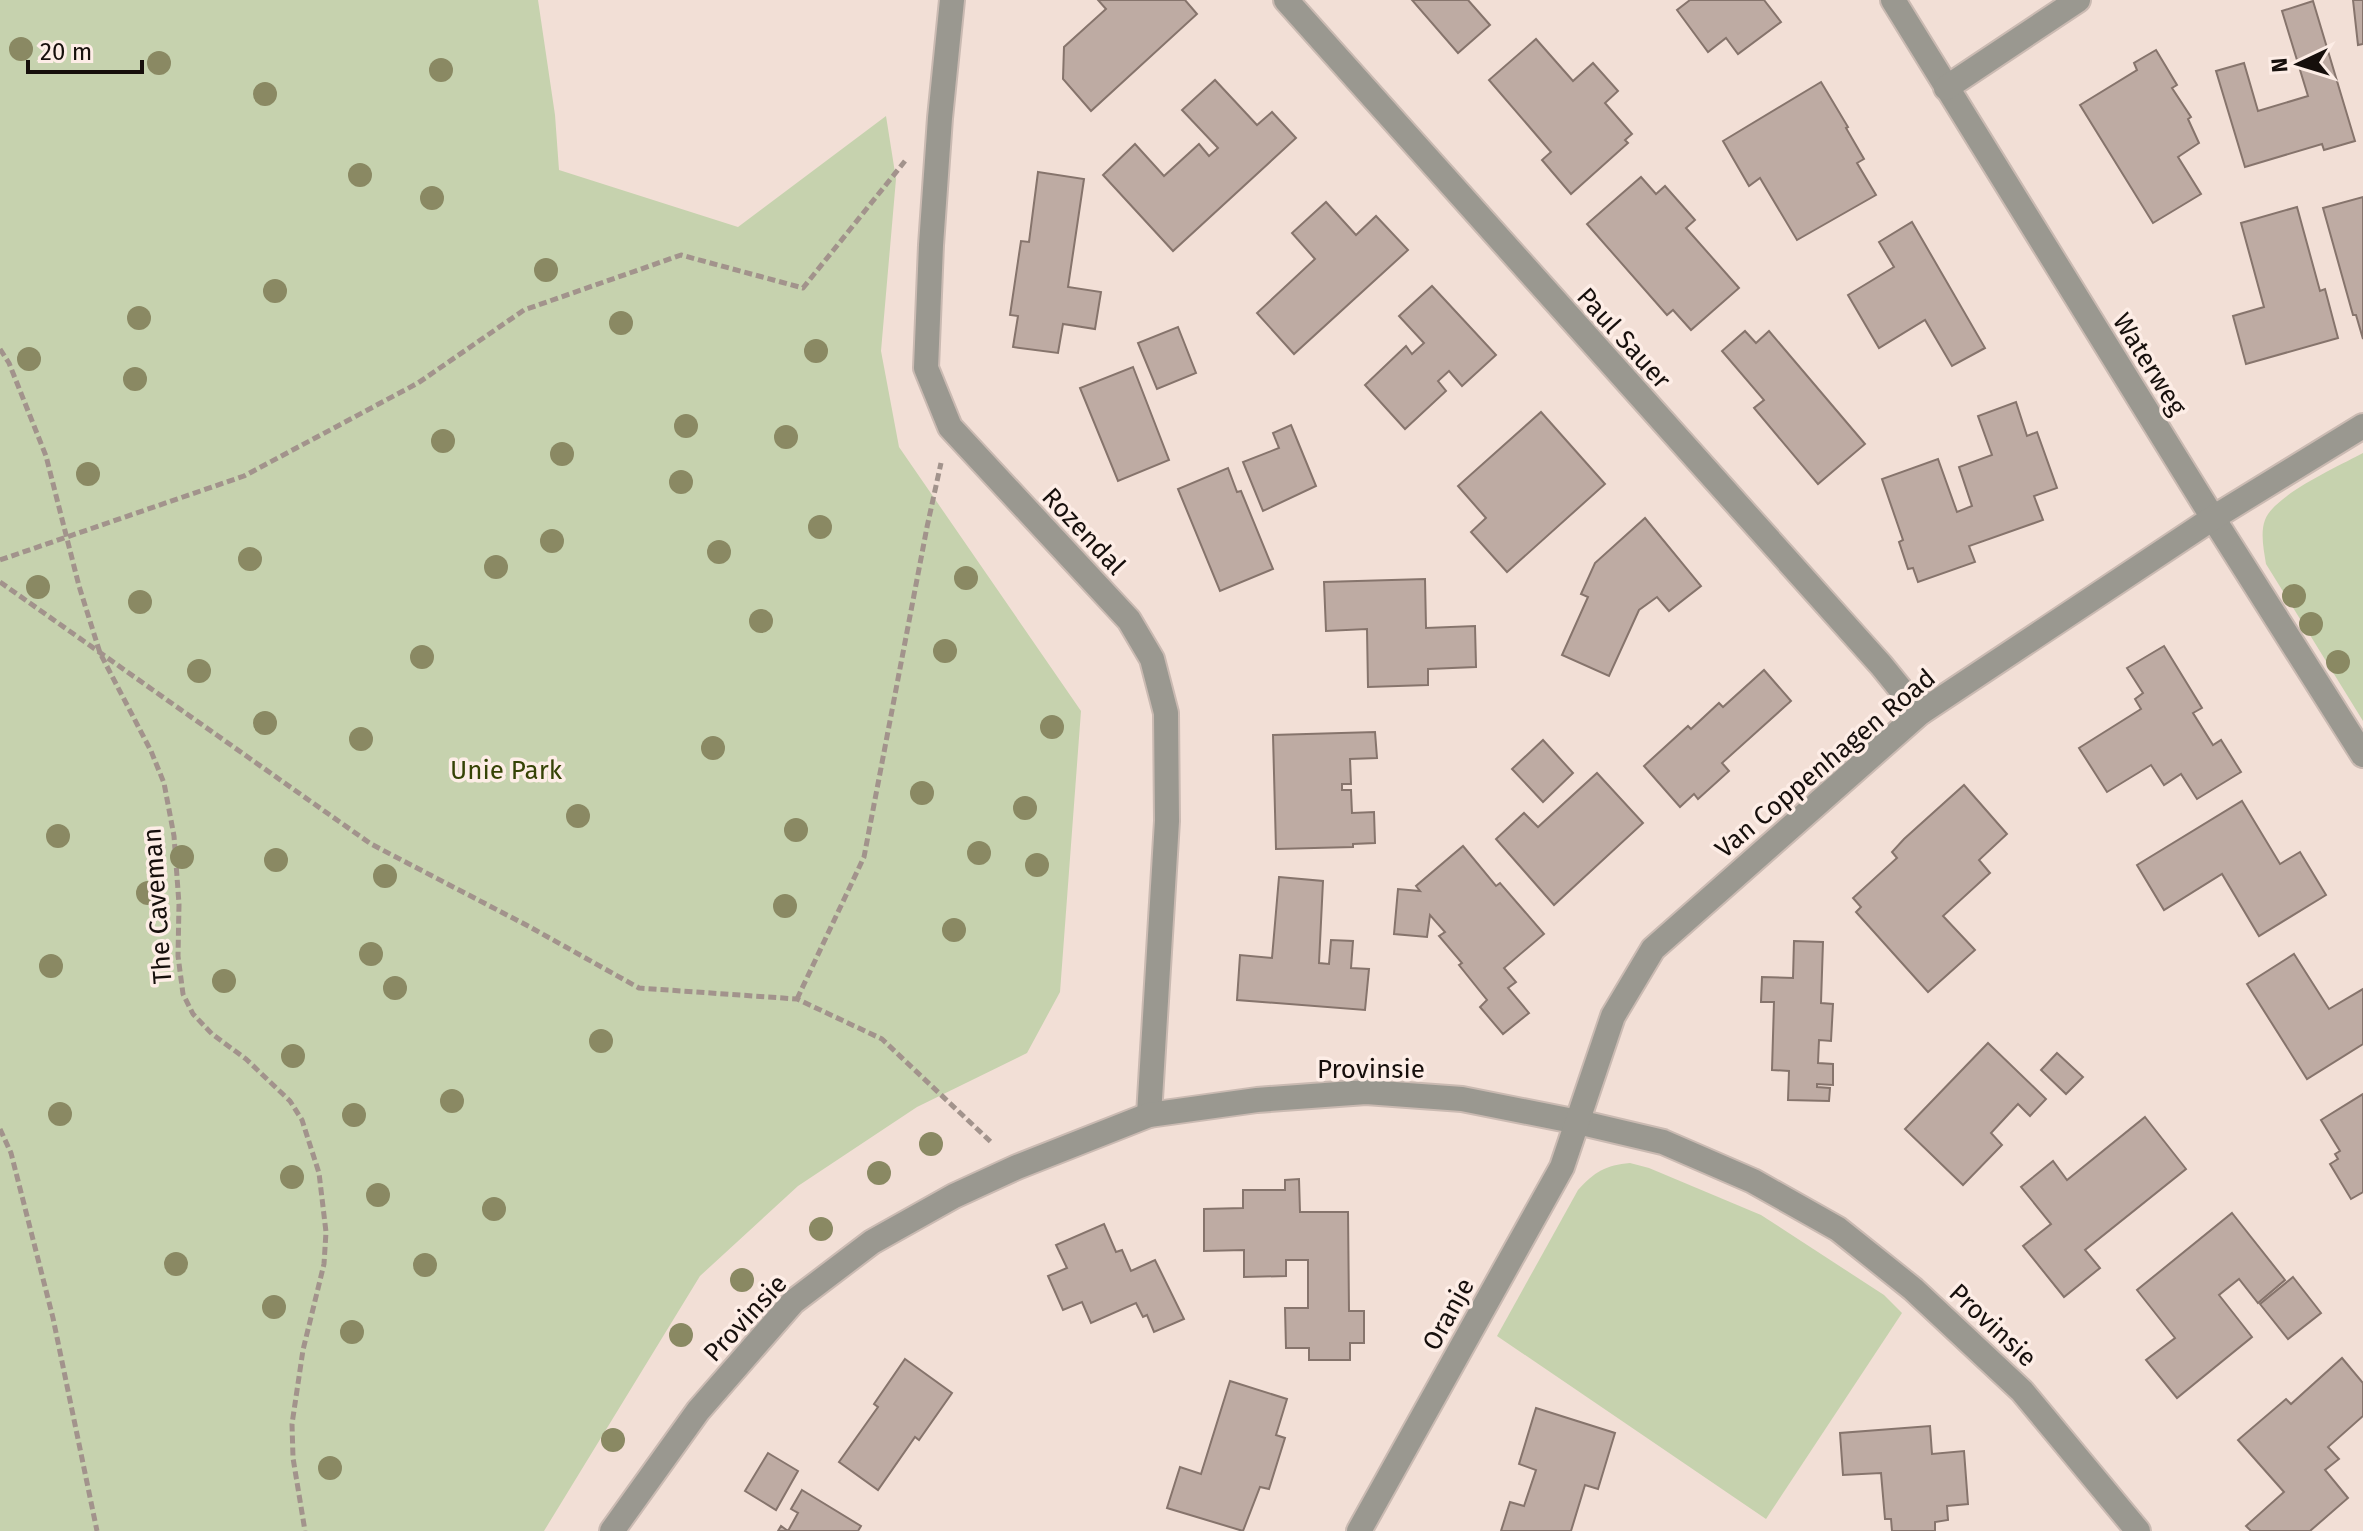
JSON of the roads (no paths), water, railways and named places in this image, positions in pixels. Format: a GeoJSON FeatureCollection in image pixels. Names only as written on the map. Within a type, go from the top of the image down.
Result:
{"type":"FeatureCollection","features":[{"type":"Feature","properties":{"kind":"street","name":"Rozendal"},"geometry":{"type":"LineString","coordinates":[[952,0],[940,118],[926,318],[926,368],[950,427],[1129,620],[1152,659],[1166,713],[1167,821],[1149,1115]]}},
{"type":"Feature","properties":{"kind":"street","name":"Paul Sauer"},"geometry":{"type":"LineString","coordinates":[[1286,0],[1881,665],[1920,713]]}},
{"type":"Feature","properties":{"kind":"street","name":"Waterweg"},"geometry":{"type":"LineString","coordinates":[[1893,0],[2363,755]]}},
{"type":"Feature","properties":{"kind":"street"},"geometry":{"type":"LineString","coordinates":[[1946,88],[2078,0]]}},
{"type":"Feature","properties":{"kind":"street","name":"Van Coppenhagen Road"},"geometry":{"type":"LineString","coordinates":[[1578,1122],[1613,1016],[1653,949],[1920,713],[2213,518],[2363,426]]}},
{"type":"Feature","properties":{"kind":"street","name":"Provinsie"},"geometry":{"type":"LineString","coordinates":[[612,1531],[698,1411],[793,1302],[872,1242],[954,1196],[1017,1167],[1149,1115],[1257,1100],[1366,1092],[1462,1099],[1663,1142],[1753,1181],[1838,1229],[1913,1289],[2022,1391],[2138,1531]]}},
{"type":"Feature","properties":{"kind":"street","name":"Oranje"},"geometry":{"type":"LineString","coordinates":[[1359,1531],[1562,1167],[1578,1122]]}},
{"type":"Feature","properties":{"kind":"park label","name":"Unie Park"},"geometry":{"type":"Point","coordinates":[506,770]}}]}
